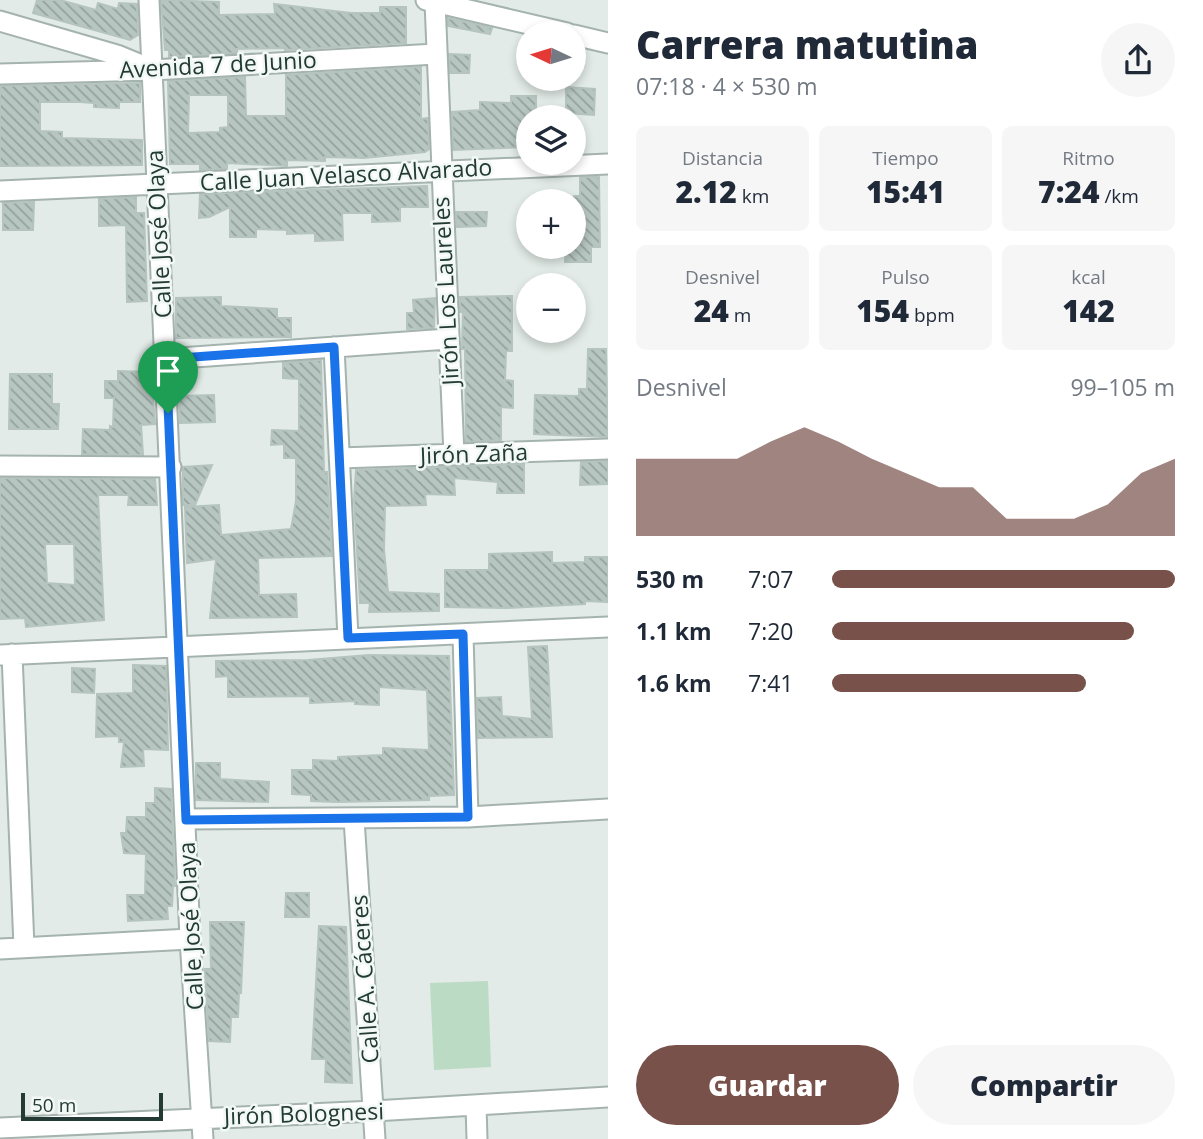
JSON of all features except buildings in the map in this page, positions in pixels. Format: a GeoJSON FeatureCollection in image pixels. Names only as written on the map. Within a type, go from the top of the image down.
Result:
{"type":"FeatureCollection","features":[{"type":"Feature","properties":{"kind":"street","name":"Calle José Olaya"},"geometry":{"type":"LineString","coordinates":[[149,0],[190,939],[203,1139]]}},
{"type":"Feature","properties":{"kind":"street"},"geometry":{"type":"LineString","coordinates":[[430,1],[516,21]]}},
{"type":"Feature","properties":{"kind":"street","name":"Jirón Los Laureles"},"geometry":{"type":"LineString","coordinates":[[430,1],[436,54],[454,455]]}},
{"type":"Feature","properties":{"kind":"street"},"geometry":{"type":"LineString","coordinates":[[0,21],[117,55],[152,70]]}},
{"type":"Feature","properties":{"kind":"street"},"geometry":{"type":"LineString","coordinates":[[586,38],[608,43]]}},
{"type":"Feature","properties":{"kind":"street","name":"Avenida 7 de Junio"},"geometry":{"type":"LineString","coordinates":[[0,74],[152,70],[436,54]]}},
{"type":"Feature","properties":{"kind":"street","name":"Calle Juan Velasco Alvarado"},"geometry":{"type":"LineString","coordinates":[[0,191],[608,164]]}},
{"type":"Feature","properties":{"kind":"street"},"geometry":{"type":"LineString","coordinates":[[166,359],[448,340]]}},
{"type":"Feature","properties":{"kind":"street"},"geometry":{"type":"LineString","coordinates":[[334,347],[348,638]]}},
{"type":"Feature","properties":{"kind":"street","name":"Jirón Zaña"},"geometry":{"type":"LineString","coordinates":[[340,458],[608,449]]}},
{"type":"Feature","properties":{"kind":"street"},"geometry":{"type":"LineString","coordinates":[[0,466],[171,467]]}},
{"type":"Feature","properties":{"kind":"street"},"geometry":{"type":"LineString","coordinates":[[23,947],[9,833],[6,655],[608,626]]}},
{"type":"Feature","properties":{"kind":"street"},"geometry":{"type":"LineString","coordinates":[[463,634],[468,817]]}},
{"type":"Feature","properties":{"kind":"street"},"geometry":{"type":"LineString","coordinates":[[186,820],[468,817],[608,809]]}},
{"type":"Feature","properties":{"kind":"street","name":"Calle A. Cáceres"},"geometry":{"type":"LineString","coordinates":[[354,819],[375,1139]]}},
{"type":"Feature","properties":{"kind":"street"},"geometry":{"type":"LineString","coordinates":[[0,949],[190,939]]}},
{"type":"Feature","properties":{"kind":"street","name":"Jirón Bolognesi"},"geometry":{"type":"LineString","coordinates":[[0,1128],[58,1133],[202,1118],[608,1097]]}},
{"type":"Feature","properties":{"kind":"street"},"geometry":{"type":"LineString","coordinates":[[476,1105],[477,1139]]}},
{"type":"Feature","properties":{"kind":"green space"},"geometry":{"type":"Polygon","coordinates":[[[488,981],[491,1067],[434,1070],[430,983],[488,981]]]}},
{"type":"Feature","properties":{"kind":"route"},"geometry":{"type":"LineString","coordinates":[[334,347],[348,638],[463,634],[468,817],[186,820],[168,413],[166,359],[334,347]]}}]}
